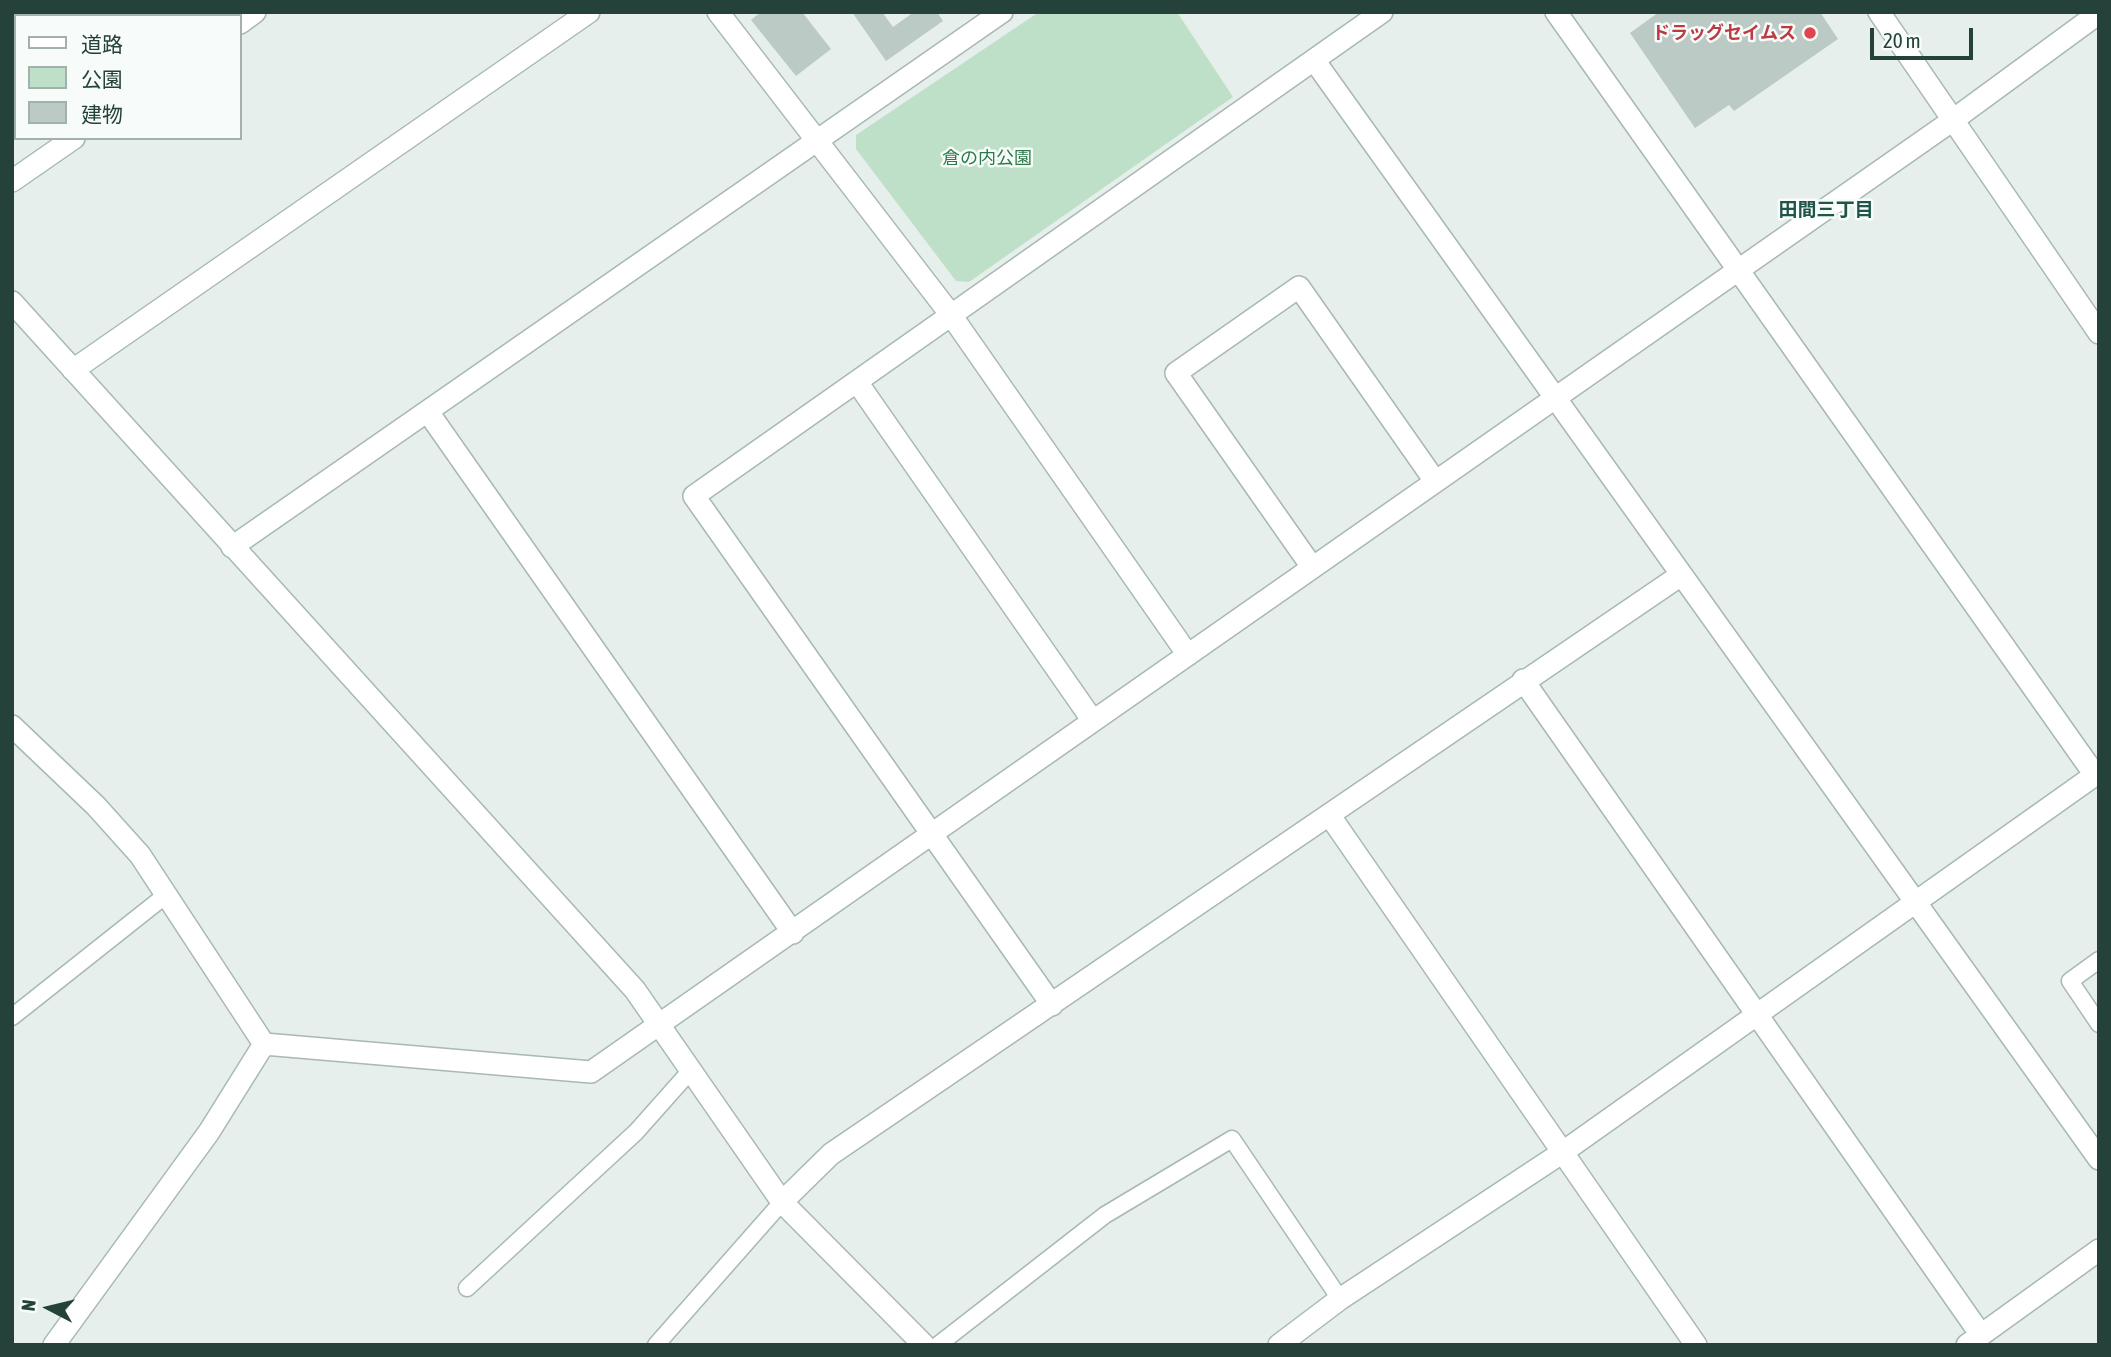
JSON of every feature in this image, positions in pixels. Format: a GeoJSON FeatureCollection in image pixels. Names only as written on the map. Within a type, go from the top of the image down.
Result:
{"type":"FeatureCollection","features":[{"type":"Feature","properties":{"kind":"street"},"geometry":{"type":"LineString","coordinates":[[73,370],[589,12]]}},
{"type":"Feature","properties":{"kind":"street"},"geometry":{"type":"LineString","coordinates":[[718,12],[951,315],[1188,655]]}},
{"type":"Feature","properties":{"kind":"street"},"geometry":{"type":"LineString","coordinates":[[232,547],[1002,12]]}},
{"type":"Feature","properties":{"kind":"street"},"geometry":{"type":"LineString","coordinates":[[1052,1005],[930,836],[694,496],[1382,12]]}},
{"type":"Feature","properties":{"kind":"street"},"geometry":{"type":"LineString","coordinates":[[1279,1345],[1340,1299],[1563,1152],[2095,775],[2094,766],[1556,12]]}},
{"type":"Feature","properties":{"kind":"street"},"geometry":{"type":"LineString","coordinates":[[1879,12],[2099,333]]}},
{"type":"Feature","properties":{"kind":"street"},"geometry":{"type":"LineString","coordinates":[[264,1044],[591,1072],[793,933],[1737,268],[1953,120],[2099,13]]}},
{"type":"Feature","properties":{"kind":"street"},"geometry":{"type":"LineString","coordinates":[[1314,60],[2099,1159]]}},
{"type":"Feature","properties":{"kind":"street"},"geometry":{"type":"LineString","coordinates":[[12,181],[71,140]]}},
{"type":"Feature","properties":{"kind":"street"},"geometry":{"type":"LineString","coordinates":[[1312,568],[1176,373],[1299,286],[1435,481]]}},
{"type":"Feature","properties":{"kind":"street"},"geometry":{"type":"LineString","coordinates":[[12,302],[635,990],[782,1202],[924,1345]]}},
{"type":"Feature","properties":{"kind":"street"},"geometry":{"type":"LineString","coordinates":[[857,382],[1093,721]]}},
{"type":"Feature","properties":{"kind":"street"},"geometry":{"type":"LineString","coordinates":[[428,412],[793,933]]}},
{"type":"Feature","properties":{"kind":"street"},"geometry":{"type":"LineString","coordinates":[[782,1202],[831,1154],[1330,816],[1523,680],[1681,575]]}},
{"type":"Feature","properties":{"kind":"street"},"geometry":{"type":"LineString","coordinates":[[1523,680],[1758,1014],[1974,1340],[2099,1250]]}},
{"type":"Feature","properties":{"kind":"street"},"geometry":{"type":"LineString","coordinates":[[12,726],[96,806],[140,855],[264,1044]]}},
{"type":"Feature","properties":{"kind":"street"},"geometry":{"type":"LineString","coordinates":[[1330,816],[1696,1345]]}},
{"type":"Feature","properties":{"kind":"street"},"geometry":{"type":"LineString","coordinates":[[54,1345],[209,1132],[264,1044]]}},
{"type":"Feature","properties":{"kind":"lane"},"geometry":{"type":"LineString","coordinates":[[12,1017],[166,895]]}},
{"type":"Feature","properties":{"kind":"lane"},"geometry":{"type":"LineString","coordinates":[[2099,960],[2070,981],[2099,1024]]}},
{"type":"Feature","properties":{"kind":"lane"},"geometry":{"type":"LineString","coordinates":[[467,1288],[635,1132],[692,1069]]}},
{"type":"Feature","properties":{"kind":"lane"},"geometry":{"type":"LineString","coordinates":[[938,1345],[1105,1215],[1232,1139],[1340,1299]]}},
{"type":"Feature","properties":{"kind":"lane"},"geometry":{"type":"LineString","coordinates":[[656,1345],[782,1202]]}},
{"type":"Feature","properties":{"kind":"green space","name":"倉の内公園"},"geometry":{"type":"Polygon","coordinates":[[[1039,12],[1177,12],[1233,97],[969,282],[956,281],[856,149],[856,135],[1039,12]]]}},
{"type":"Feature","properties":{"kind":"building"},"geometry":{"type":"Polygon","coordinates":[[[761,12],[802,12],[831,49],[796,76],[751,20],[761,12]]]}},
{"type":"Feature","properties":{"kind":"building"},"geometry":{"type":"Polygon","coordinates":[[[852,12],[882,12],[893,27],[914,12],[937,12],[943,21],[886,61],[852,12]]]}},
{"type":"Feature","properties":{"kind":"building"},"geometry":{"type":"Polygon","coordinates":[[[1659,12],[1820,12],[1838,39],[1734,111],[1729,105],[1695,128],[1630,33],[1659,12]]]}},
{"type":"Feature","properties":{"kind":"place","name":"ドラッグセイムス"},"geometry":{"type":"Point","coordinates":[1810,33]}},
{"type":"Feature","properties":{"kind":"district","name":"田間三丁目"},"geometry":{"type":"Point","coordinates":[1826,210]}}]}
